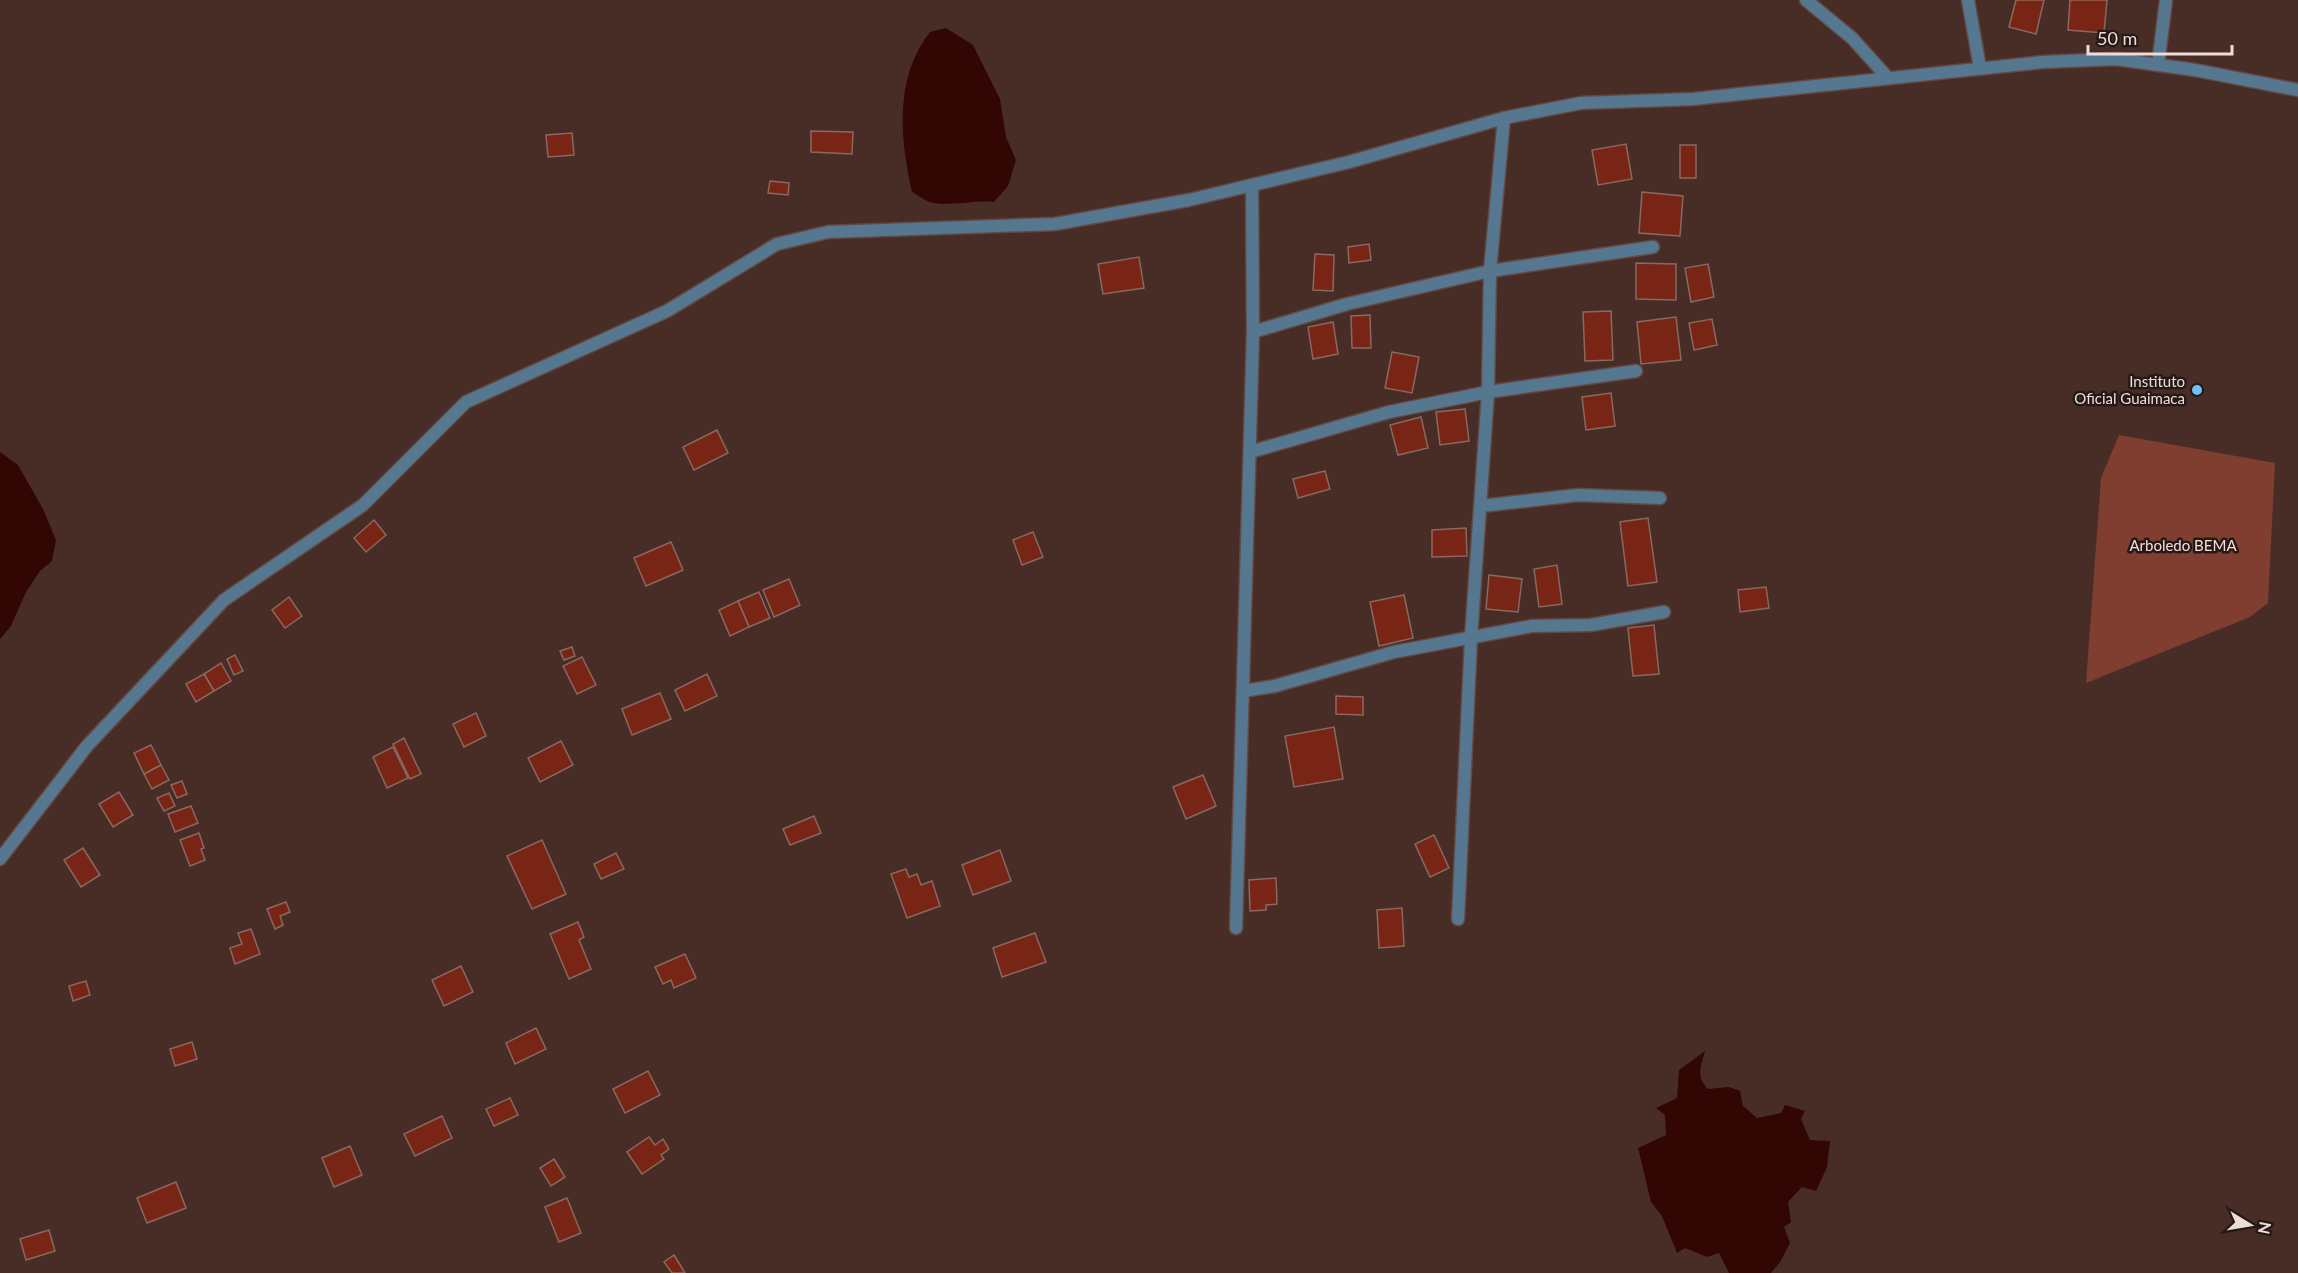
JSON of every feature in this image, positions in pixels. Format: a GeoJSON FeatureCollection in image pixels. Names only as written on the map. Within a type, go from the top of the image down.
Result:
{"type":"FeatureCollection","features":[{"type":"Feature","properties":{"kind":"street"},"geometry":{"type":"LineString","coordinates":[[1806,0],[1852,39],[1888,78]]}},
{"type":"Feature","properties":{"kind":"street"},"geometry":{"type":"LineString","coordinates":[[1968,0],[1980,68]]}},
{"type":"Feature","properties":{"kind":"street"},"geometry":{"type":"LineString","coordinates":[[2158,65],[2166,0]]}},
{"type":"Feature","properties":{"kind":"street"},"geometry":{"type":"LineString","coordinates":[[0,859],[87,746],[224,600],[363,505],[466,402],[667,311],[777,244],[828,232],[1054,224],[1189,200],[1349,162],[1504,118],[1581,103],[1693,99],[2043,62],[2116,59],[2298,90]]}},
{"type":"Feature","properties":{"kind":"street"},"geometry":{"type":"LineString","coordinates":[[1458,919],[1471,638],[1488,392],[1490,271],[1504,118]]}},
{"type":"Feature","properties":{"kind":"street"},"geometry":{"type":"LineString","coordinates":[[1236,928],[1253,332],[1252,185]]}},
{"type":"Feature","properties":{"kind":"street"},"geometry":{"type":"LineString","coordinates":[[1253,332],[1347,304],[1490,271],[1653,247]]}},
{"type":"Feature","properties":{"kind":"street"},"geometry":{"type":"LineString","coordinates":[[1250,452],[1389,412],[1488,392],[1636,371]]}},
{"type":"Feature","properties":{"kind":"street"},"geometry":{"type":"LineString","coordinates":[[1481,506],[1578,495],[1660,498]]}},
{"type":"Feature","properties":{"kind":"street"},"geometry":{"type":"LineString","coordinates":[[1243,691],[1275,686],[1394,652],[1532,626],[1591,625],[1664,612]]}},
{"type":"Feature","properties":{"kind":"green space","name":"Arboledo BEMA"},"geometry":{"type":"Polygon","coordinates":[[[2119,435],[2275,463],[2268,603],[2250,617],[2086,683],[2101,478],[2119,435]]]}},
{"type":"Feature","properties":{"kind":"shaded area"},"geometry":{"type":"Polygon","coordinates":[[[946,28],[973,45],[1000,99],[1006,137],[1016,160],[1008,186],[994,202],[934,203],[912,192],[903,130],[905,89],[918,50],[930,32],[946,28]]]}},
{"type":"Feature","properties":{"kind":"shaded area"},"geometry":{"type":"Polygon","coordinates":[[[0,452],[18,465],[43,509],[56,540],[52,561],[40,571],[26,592],[11,626],[0,639],[0,452]]]}},
{"type":"Feature","properties":{"kind":"shaded area"},"geometry":{"type":"Polygon","coordinates":[[[1705,1051],[1700,1075],[1708,1089],[1729,1087],[1740,1091],[1743,1106],[1757,1118],[1781,1113],[1785,1105],[1805,1111],[1801,1119],[1810,1140],[1830,1141],[1827,1167],[1816,1191],[1802,1187],[1788,1202],[1791,1222],[1784,1227],[1790,1243],[1771,1273],[1729,1273],[1719,1253],[1707,1257],[1685,1248],[1677,1253],[1662,1216],[1651,1202],[1638,1148],[1666,1135],[1665,1115],[1656,1108],[1677,1098],[1679,1070],[1705,1051]]]}},
{"type":"Feature","properties":{"kind":"building"},"geometry":{"type":"Polygon","coordinates":[[[2016,0],[2044,0],[2036,34],[2009,27],[2016,0]]]}},
{"type":"Feature","properties":{"kind":"building"},"geometry":{"type":"Polygon","coordinates":[[[2070,0],[2107,0],[2104,33],[2068,30],[2070,0]]]}},
{"type":"Feature","properties":{"kind":"building"},"geometry":{"type":"Polygon","coordinates":[[[811,131],[853,132],[852,154],[811,152],[811,131]]]}},
{"type":"Feature","properties":{"kind":"building"},"geometry":{"type":"Polygon","coordinates":[[[572,133],[574,155],[548,157],[546,135],[572,133]]]}},
{"type":"Feature","properties":{"kind":"building"},"geometry":{"type":"Polygon","coordinates":[[[1626,144],[1632,179],[1598,185],[1592,150],[1626,144]]]}},
{"type":"Feature","properties":{"kind":"building"},"geometry":{"type":"Polygon","coordinates":[[[1680,145],[1696,145],[1696,178],[1680,178],[1680,145]]]}},
{"type":"Feature","properties":{"kind":"building"},"geometry":{"type":"Polygon","coordinates":[[[770,181],[789,183],[788,195],[768,193],[770,181]]]}},
{"type":"Feature","properties":{"kind":"building"},"geometry":{"type":"Polygon","coordinates":[[[1642,192],[1683,196],[1680,236],[1639,233],[1642,192]]]}},
{"type":"Feature","properties":{"kind":"building"},"geometry":{"type":"Polygon","coordinates":[[[1369,244],[1371,260],[1349,263],[1348,247],[1369,244]]]}},
{"type":"Feature","properties":{"kind":"building"},"geometry":{"type":"Polygon","coordinates":[[[1315,254],[1334,255],[1333,291],[1313,290],[1315,254]]]}},
{"type":"Feature","properties":{"kind":"building"},"geometry":{"type":"Polygon","coordinates":[[[1139,257],[1144,288],[1103,294],[1098,264],[1139,257]]]}},
{"type":"Feature","properties":{"kind":"building"},"geometry":{"type":"Polygon","coordinates":[[[1636,263],[1676,264],[1676,300],[1636,299],[1636,263]]]}},
{"type":"Feature","properties":{"kind":"building"},"geometry":{"type":"Polygon","coordinates":[[[1708,264],[1714,297],[1691,302],[1685,268],[1708,264]]]}},
{"type":"Feature","properties":{"kind":"building"},"geometry":{"type":"Polygon","coordinates":[[[1611,311],[1613,360],[1585,361],[1583,312],[1611,311]]]}},
{"type":"Feature","properties":{"kind":"building"},"geometry":{"type":"Polygon","coordinates":[[[1370,315],[1371,348],[1352,348],[1351,316],[1370,315]]]}},
{"type":"Feature","properties":{"kind":"building"},"geometry":{"type":"Polygon","coordinates":[[[1676,317],[1681,360],[1641,364],[1637,322],[1676,317]]]}},
{"type":"Feature","properties":{"kind":"building"},"geometry":{"type":"Polygon","coordinates":[[[1712,319],[1717,345],[1694,350],[1689,323],[1712,319]]]}},
{"type":"Feature","properties":{"kind":"building"},"geometry":{"type":"Polygon","coordinates":[[[1333,322],[1338,354],[1313,359],[1308,327],[1333,322]]]}},
{"type":"Feature","properties":{"kind":"building"},"geometry":{"type":"Polygon","coordinates":[[[1392,352],[1419,357],[1412,393],[1385,388],[1392,352]]]}},
{"type":"Feature","properties":{"kind":"building"},"geometry":{"type":"Polygon","coordinates":[[[1611,393],[1615,426],[1586,430],[1582,397],[1611,393]]]}},
{"type":"Feature","properties":{"kind":"building"},"geometry":{"type":"Polygon","coordinates":[[[1465,409],[1469,441],[1440,445],[1436,412],[1465,409]]]}},
{"type":"Feature","properties":{"kind":"building"},"geometry":{"type":"Polygon","coordinates":[[[1421,417],[1428,448],[1398,455],[1390,425],[1421,417]]]}},
{"type":"Feature","properties":{"kind":"building"},"geometry":{"type":"Polygon","coordinates":[[[717,430],[728,453],[694,470],[683,447],[717,430]]]}},
{"type":"Feature","properties":{"kind":"building"},"geometry":{"type":"Polygon","coordinates":[[[1325,471],[1330,489],[1298,498],[1293,479],[1325,471]]]}},
{"type":"Feature","properties":{"kind":"building"},"geometry":{"type":"Polygon","coordinates":[[[1648,518],[1657,582],[1628,586],[1620,522],[1648,518]]]}},
{"type":"Feature","properties":{"kind":"building"},"geometry":{"type":"Polygon","coordinates":[[[374,520],[386,535],[366,552],[354,538],[374,520]]]}},
{"type":"Feature","properties":{"kind":"building"},"geometry":{"type":"Polygon","coordinates":[[[1466,528],[1467,556],[1432,557],[1432,530],[1466,528]]]}},
{"type":"Feature","properties":{"kind":"building"},"geometry":{"type":"Polygon","coordinates":[[[1033,532],[1043,557],[1022,565],[1013,540],[1033,532]]]}},
{"type":"Feature","properties":{"kind":"building"},"geometry":{"type":"Polygon","coordinates":[[[671,542],[683,570],[646,586],[634,558],[671,542]]]}},
{"type":"Feature","properties":{"kind":"building"},"geometry":{"type":"Polygon","coordinates":[[[1557,565],[1562,604],[1539,607],[1534,569],[1557,565]]]}},
{"type":"Feature","properties":{"kind":"building"},"geometry":{"type":"Polygon","coordinates":[[[1489,575],[1522,579],[1518,612],[1486,609],[1489,575]]]}},
{"type":"Feature","properties":{"kind":"building"},"geometry":{"type":"Polygon","coordinates":[[[789,579],[800,605],[774,617],[763,590],[789,579]]]}},
{"type":"Feature","properties":{"kind":"building"},"geometry":{"type":"Polygon","coordinates":[[[1766,587],[1769,608],[1740,612],[1738,590],[1766,587]]]}},
{"type":"Feature","properties":{"kind":"building"},"geometry":{"type":"Polygon","coordinates":[[[759,592],[770,618],[749,627],[738,601],[759,592]]]}},
{"type":"Feature","properties":{"kind":"building"},"geometry":{"type":"Polygon","coordinates":[[[1404,595],[1413,638],[1379,646],[1370,602],[1404,595]]]}},
{"type":"Feature","properties":{"kind":"building"},"geometry":{"type":"Polygon","coordinates":[[[289,597],[302,616],[285,628],[272,610],[289,597]]]}},
{"type":"Feature","properties":{"kind":"building"},"geometry":{"type":"Polygon","coordinates":[[[738,601],[749,627],[730,636],[719,610],[738,601]]]}},
{"type":"Feature","properties":{"kind":"building"},"geometry":{"type":"Polygon","coordinates":[[[1654,625],[1659,674],[1633,676],[1628,628],[1654,625]]]}},
{"type":"Feature","properties":{"kind":"building"},"geometry":{"type":"Polygon","coordinates":[[[572,647],[575,656],[564,660],[560,651],[572,647]]]}},
{"type":"Feature","properties":{"kind":"building"},"geometry":{"type":"Polygon","coordinates":[[[235,655],[243,671],[234,675],[227,659],[235,655]]]}},
{"type":"Feature","properties":{"kind":"building"},"geometry":{"type":"Polygon","coordinates":[[[582,657],[596,685],[577,694],[563,666],[582,657]]]}},
{"type":"Feature","properties":{"kind":"building"},"geometry":{"type":"Polygon","coordinates":[[[221,663],[231,681],[214,691],[204,674],[221,663]]]}},
{"type":"Feature","properties":{"kind":"building"},"geometry":{"type":"Polygon","coordinates":[[[204,674],[214,691],[196,702],[186,684],[204,674]]]}},
{"type":"Feature","properties":{"kind":"building"},"geometry":{"type":"Polygon","coordinates":[[[707,674],[717,696],[685,711],[675,690],[707,674]]]}},
{"type":"Feature","properties":{"kind":"building"},"geometry":{"type":"Polygon","coordinates":[[[660,693],[671,719],[632,735],[622,709],[660,693]]]}},
{"type":"Feature","properties":{"kind":"building"},"geometry":{"type":"Polygon","coordinates":[[[1336,696],[1363,697],[1363,715],[1336,714],[1336,696]]]}},
{"type":"Feature","properties":{"kind":"building"},"geometry":{"type":"Polygon","coordinates":[[[476,713],[486,736],[464,747],[453,724],[476,713]]]}},
{"type":"Feature","properties":{"kind":"building"},"geometry":{"type":"Polygon","coordinates":[[[1334,727],[1343,779],[1294,787],[1285,736],[1334,727]]]}},
{"type":"Feature","properties":{"kind":"building"},"geometry":{"type":"Polygon","coordinates":[[[404,738],[421,774],[410,779],[393,744],[404,738]]]}},
{"type":"Feature","properties":{"kind":"building"},"geometry":{"type":"Polygon","coordinates":[[[561,741],[573,765],[540,782],[528,758],[561,741]]]}},
{"type":"Feature","properties":{"kind":"building"},"geometry":{"type":"Polygon","coordinates":[[[151,745],[161,765],[144,774],[134,753],[151,745]]]}},
{"type":"Feature","properties":{"kind":"building"},"geometry":{"type":"Polygon","coordinates":[[[393,747],[408,778],[387,788],[373,757],[393,747]]]}},
{"type":"Feature","properties":{"kind":"building"},"geometry":{"type":"Polygon","coordinates":[[[161,765],[169,780],[152,789],[144,774],[161,765]]]}},
{"type":"Feature","properties":{"kind":"building"},"geometry":{"type":"Polygon","coordinates":[[[1203,775],[1216,806],[1186,819],[1173,787],[1203,775]]]}},
{"type":"Feature","properties":{"kind":"building"},"geometry":{"type":"Polygon","coordinates":[[[182,781],[187,794],[177,798],[171,785],[182,781]]]}},
{"type":"Feature","properties":{"kind":"building"},"geometry":{"type":"Polygon","coordinates":[[[119,792],[133,815],[113,827],[99,804],[119,792]]]}},
{"type":"Feature","properties":{"kind":"building"},"geometry":{"type":"Polygon","coordinates":[[[169,793],[175,806],[164,811],[157,798],[169,793]]]}},
{"type":"Feature","properties":{"kind":"building"},"geometry":{"type":"Polygon","coordinates":[[[191,806],[198,823],[175,832],[168,814],[191,806]]]}},
{"type":"Feature","properties":{"kind":"building"},"geometry":{"type":"Polygon","coordinates":[[[814,816],[821,833],[790,845],[783,829],[814,816]]]}},
{"type":"Feature","properties":{"kind":"building"},"geometry":{"type":"Polygon","coordinates":[[[199,833],[205,860],[190,866],[180,840],[199,833]]]}},
{"type":"Feature","properties":{"kind":"building"},"geometry":{"type":"Polygon","coordinates":[[[1434,835],[1449,868],[1430,877],[1415,844],[1434,835]]]}},
{"type":"Feature","properties":{"kind":"building"},"geometry":{"type":"Polygon","coordinates":[[[542,840],[566,894],[532,909],[507,856],[542,840]]]}},
{"type":"Feature","properties":{"kind":"building"},"geometry":{"type":"Polygon","coordinates":[[[83,848],[100,875],[81,887],[64,860],[83,848]]]}},
{"type":"Feature","properties":{"kind":"building"},"geometry":{"type":"Polygon","coordinates":[[[1000,850],[1011,881],[973,895],[962,865],[1000,850]]]}},
{"type":"Feature","properties":{"kind":"building"},"geometry":{"type":"Polygon","coordinates":[[[616,853],[624,869],[601,879],[594,864],[616,853]]]}},
{"type":"Feature","properties":{"kind":"building"},"geometry":{"type":"Polygon","coordinates":[[[906,869],[909,877],[917,874],[921,885],[932,881],[940,906],[907,918],[891,874],[906,869]]]}},
{"type":"Feature","properties":{"kind":"building"},"geometry":{"type":"Polygon","coordinates":[[[1276,878],[1277,904],[1266,905],[1266,910],[1250,911],[1249,880],[1276,878]]]}},
{"type":"Feature","properties":{"kind":"building"},"geometry":{"type":"Polygon","coordinates":[[[286,902],[290,912],[280,916],[283,925],[275,929],[267,909],[286,902]]]}},
{"type":"Feature","properties":{"kind":"building"},"geometry":{"type":"Polygon","coordinates":[[[1402,908],[1404,946],[1379,948],[1377,910],[1402,908]]]}},
{"type":"Feature","properties":{"kind":"building"},"geometry":{"type":"Polygon","coordinates":[[[578,922],[584,937],[579,940],[591,969],[569,979],[550,934],[578,922]]]}},
{"type":"Feature","properties":{"kind":"building"},"geometry":{"type":"Polygon","coordinates":[[[251,929],[260,954],[235,964],[230,948],[242,944],[238,933],[251,929]]]}},
{"type":"Feature","properties":{"kind":"building"},"geometry":{"type":"Polygon","coordinates":[[[1035,933],[1046,962],[1002,977],[993,948],[1035,933]]]}},
{"type":"Feature","properties":{"kind":"building"},"geometry":{"type":"Polygon","coordinates":[[[685,954],[696,978],[674,988],[671,980],[663,984],[655,967],[685,954]]]}},
{"type":"Feature","properties":{"kind":"building"},"geometry":{"type":"Polygon","coordinates":[[[461,966],[473,992],[444,1006],[432,980],[461,966]]]}},
{"type":"Feature","properties":{"kind":"building"},"geometry":{"type":"Polygon","coordinates":[[[86,981],[90,995],[73,1001],[69,986],[86,981]]]}},
{"type":"Feature","properties":{"kind":"building"},"geometry":{"type":"Polygon","coordinates":[[[536,1028],[546,1049],[515,1064],[506,1043],[536,1028]]]}},
{"type":"Feature","properties":{"kind":"building"},"geometry":{"type":"Polygon","coordinates":[[[192,1042],[197,1059],[175,1066],[170,1049],[192,1042]]]}},
{"type":"Feature","properties":{"kind":"building"},"geometry":{"type":"Polygon","coordinates":[[[648,1071],[660,1095],[625,1113],[613,1089],[648,1071]]]}},
{"type":"Feature","properties":{"kind":"building"},"geometry":{"type":"Polygon","coordinates":[[[510,1098],[518,1115],[494,1126],[486,1109],[510,1098]]]}},
{"type":"Feature","properties":{"kind":"building"},"geometry":{"type":"Polygon","coordinates":[[[442,1116],[452,1138],[415,1156],[404,1134],[442,1116]]]}},
{"type":"Feature","properties":{"kind":"building"},"geometry":{"type":"Polygon","coordinates":[[[649,1137],[655,1145],[663,1139],[669,1149],[661,1155],[664,1159],[642,1174],[627,1152],[649,1137]]]}},
{"type":"Feature","properties":{"kind":"building"},"geometry":{"type":"Polygon","coordinates":[[[350,1146],[362,1175],[334,1187],[322,1158],[350,1146]]]}},
{"type":"Feature","properties":{"kind":"building"},"geometry":{"type":"Polygon","coordinates":[[[554,1159],[565,1177],[551,1186],[540,1168],[554,1159]]]}},
{"type":"Feature","properties":{"kind":"building"},"geometry":{"type":"Polygon","coordinates":[[[176,1182],[186,1208],[147,1223],[137,1198],[176,1182]]]}},
{"type":"Feature","properties":{"kind":"building"},"geometry":{"type":"Polygon","coordinates":[[[567,1198],[581,1233],[559,1242],[545,1207],[567,1198]]]}},
{"type":"Feature","properties":{"kind":"building"},"geometry":{"type":"Polygon","coordinates":[[[49,1230],[55,1251],[26,1260],[20,1239],[49,1230]]]}},
{"type":"Feature","properties":{"kind":"building"},"geometry":{"type":"Polygon","coordinates":[[[674,1255],[685,1273],[672,1273],[664,1262],[674,1255]]]}},
{"type":"Feature","properties":{"kind":"place","name":"Instituto Oficial Guaimaca"},"geometry":{"type":"Point","coordinates":[2197,390]}}]}
